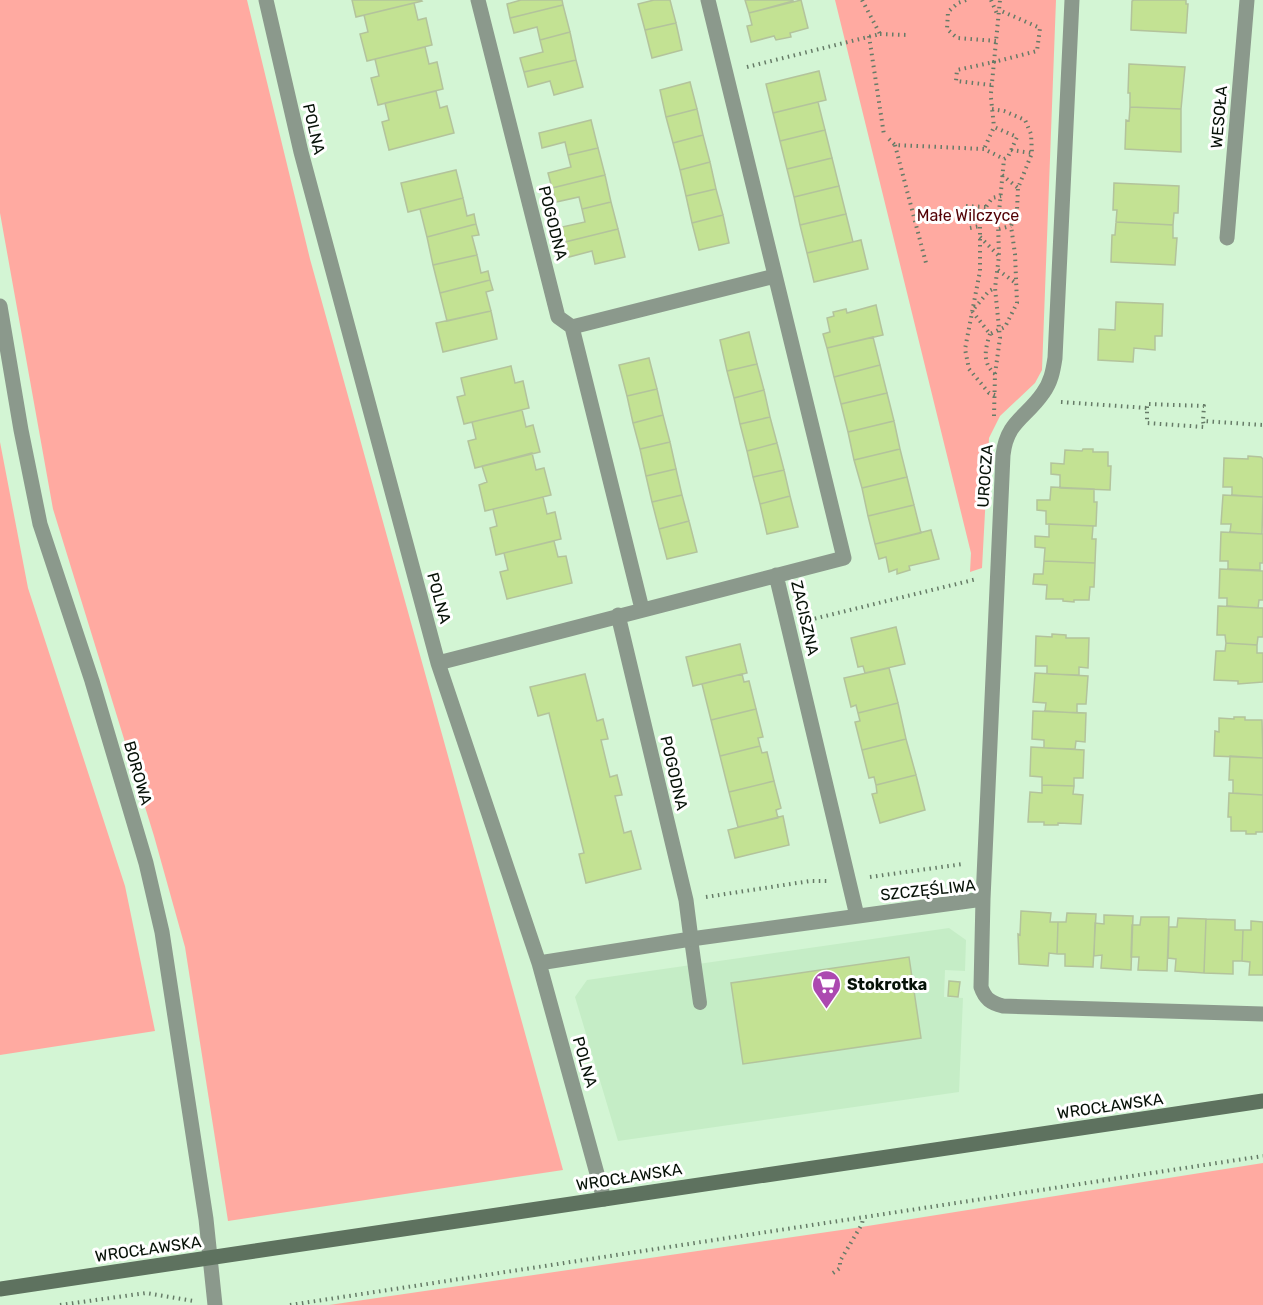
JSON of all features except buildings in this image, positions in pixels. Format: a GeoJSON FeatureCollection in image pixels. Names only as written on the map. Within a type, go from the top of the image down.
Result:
{"type":"FeatureCollection","features":[{"type":"Feature","properties":{"kind":"street","name":"POLNA"},"geometry":{"type":"LineString","coordinates":[[266,0],[301,152],[438,663],[539,963],[604,1199]]}},
{"type":"Feature","properties":{"kind":"street","name":"POGODNA"},"geometry":{"type":"LineString","coordinates":[[478,0],[558,317],[572,327]]}},
{"type":"Feature","properties":{"kind":"street"},"geometry":{"type":"LineString","coordinates":[[642,609],[572,327],[774,276],[708,0]]}},
{"type":"Feature","properties":{"kind":"street","name":"UROCZA"},"geometry":{"type":"LineString","coordinates":[[983,899],[1005,440],[1015,423],[1043,393],[1052,377],[1055,358],[1072,0]]}},
{"type":"Feature","properties":{"kind":"street","name":"WESOŁA"},"geometry":{"type":"LineString","coordinates":[[1227,238],[1247,0]]}},
{"type":"Feature","properties":{"kind":"street","name":"ZACISZNA"},"geometry":{"type":"LineString","coordinates":[[774,276],[844,558],[776,575],[856,916]]}},
{"type":"Feature","properties":{"kind":"street","name":"BOROWA"},"geometry":{"type":"LineString","coordinates":[[0,306],[40,524],[96,692],[146,863],[162,932],[206,1219],[215,1305]]}},
{"type":"Feature","properties":{"kind":"street"},"geometry":{"type":"LineString","coordinates":[[438,663],[776,575]]}},
{"type":"Feature","properties":{"kind":"street","name":"POGODNA"},"geometry":{"type":"LineString","coordinates":[[618,615],[686,900],[691,939]]}},
{"type":"Feature","properties":{"kind":"street","name":"SZCZĘŚLIWA"},"geometry":{"type":"LineString","coordinates":[[539,963],[691,939],[983,899],[981,987],[984,996],[993,1004],[1263,1014]]}},
{"type":"Feature","properties":{"kind":"street","name":"WROCŁAWSKA"},"geometry":{"type":"LineString","coordinates":[[0,1289],[1263,1101]]}},
{"type":"Feature","properties":{"kind":"lane"},"geometry":{"type":"LineString","coordinates":[[691,939],[700,1003]]}},
{"type":"Feature","properties":{"kind":"path"},"geometry":{"type":"LineString","coordinates":[[862,0],[880,34]]}},
{"type":"Feature","properties":{"kind":"path"},"geometry":{"type":"LineString","coordinates":[[966,0],[958,3],[948,12],[947,29],[957,38],[997,41]]}},
{"type":"Feature","properties":{"kind":"path"},"geometry":{"type":"LineString","coordinates":[[991,0],[999,18]]}},
{"type":"Feature","properties":{"kind":"path"},"geometry":{"type":"LineString","coordinates":[[984,149],[994,127],[991,85],[1000,0]]}},
{"type":"Feature","properties":{"kind":"path"},"geometry":{"type":"LineString","coordinates":[[991,85],[956,81],[957,70],[1037,51],[1040,28],[999,10]]}},
{"type":"Feature","properties":{"kind":"path"},"geometry":{"type":"LineString","coordinates":[[725,72],[869,36],[908,35]]}},
{"type":"Feature","properties":{"kind":"path"},"geometry":{"type":"LineString","coordinates":[[869,36],[884,135]]}},
{"type":"Feature","properties":{"kind":"path"},"geometry":{"type":"LineString","coordinates":[[990,334],[1005,327],[1017,303],[1011,226],[1017,210],[1018,188],[1032,153],[1031,134],[1025,120],[1004,111],[992,110]]}},
{"type":"Feature","properties":{"kind":"path"},"geometry":{"type":"LineString","coordinates":[[994,127],[1017,137],[1008,157],[1004,159],[995,288],[999,331],[993,421],[1008,434]]}},
{"type":"Feature","properties":{"kind":"path"},"geometry":{"type":"LineString","coordinates":[[889,139],[896,145],[926,263]]}},
{"type":"Feature","properties":{"kind":"path"},"geometry":{"type":"LineString","coordinates":[[896,145],[984,149],[1004,159]]}},
{"type":"Feature","properties":{"kind":"path"},"geometry":{"type":"LineString","coordinates":[[1011,150],[1032,153]]}},
{"type":"Feature","properties":{"kind":"path"},"geometry":{"type":"LineString","coordinates":[[1002,175],[1018,188]]}},
{"type":"Feature","properties":{"kind":"path"},"geometry":{"type":"LineString","coordinates":[[995,395],[989,393],[969,369],[965,349],[980,271],[980,216],[992,198],[1001,196]]}},
{"type":"Feature","properties":{"kind":"path"},"geometry":{"type":"LineString","coordinates":[[966,206],[986,207]]}},
{"type":"Feature","properties":{"kind":"path"},"geometry":{"type":"LineString","coordinates":[[970,228],[980,226]]}},
{"type":"Feature","properties":{"kind":"path"},"geometry":{"type":"LineString","coordinates":[[999,229],[1011,226]]}},
{"type":"Feature","properties":{"kind":"path"},"geometry":{"type":"LineString","coordinates":[[980,237],[999,256]]}},
{"type":"Feature","properties":{"kind":"path"},"geometry":{"type":"LineString","coordinates":[[998,270],[1017,284]]}},
{"type":"Feature","properties":{"kind":"path"},"geometry":{"type":"LineString","coordinates":[[972,311],[989,291],[995,288]]}},
{"type":"Feature","properties":{"kind":"path"},"geometry":{"type":"LineString","coordinates":[[972,311],[990,334]]}},
{"type":"Feature","properties":{"kind":"path"},"geometry":{"type":"LineString","coordinates":[[990,334],[984,352],[989,369],[995,374]]}},
{"type":"Feature","properties":{"kind":"path"},"geometry":{"type":"LineString","coordinates":[[1043,393],[1058,402],[1147,408]]}},
{"type":"Feature","properties":{"kind":"path"},"geometry":{"type":"LineString","coordinates":[[1147,404],[1204,406],[1203,421],[1204,427],[1147,423],[1147,404]]}},
{"type":"Feature","properties":{"kind":"path"},"geometry":{"type":"LineString","coordinates":[[1203,421],[1263,425]]}},
{"type":"Feature","properties":{"kind":"path"},"geometry":{"type":"LineString","coordinates":[[788,625],[984,577],[998,577]]}},
{"type":"Feature","properties":{"kind":"path"},"geometry":{"type":"LineString","coordinates":[[290,1305],[1263,1156]]}},
{"type":"Feature","properties":{"kind":"path"},"geometry":{"type":"LineString","coordinates":[[833,1273],[840,1268],[840,1261],[862,1224],[862,1218]]}},
{"type":"Feature","properties":{"kind":"path"},"geometry":{"type":"LineString","coordinates":[[60,1305],[146,1293],[215,1305]]}},
{"type":"Feature","properties":{"kind":"shaded area"},"geometry":{"type":"Polygon","coordinates":[[[949,928],[966,940],[965,971],[945,970],[944,997],[963,998],[959,1092],[618,1141],[575,997],[587,980],[949,928]]]}},
{"type":"Feature","properties":{"kind":"green space"},"geometry":{"type":"Polygon","coordinates":[[[0,0],[247,0],[310,259],[563,1170],[228,1221],[185,947],[154,836],[53,509],[0,213],[0,0]]]}},
{"type":"Feature","properties":{"kind":"green space","name":"Małe Wilczyce"},"geometry":{"type":"Polygon","coordinates":[[[835,0],[1056,0],[1042,370],[1035,383],[1000,416],[989,438],[982,568],[970,572],[971,553],[835,0]]]}},
{"type":"Feature","properties":{"kind":"green space"},"geometry":{"type":"Polygon","coordinates":[[[0,442],[28,588],[125,886],[155,1031],[0,1055],[0,442]]]}},
{"type":"Feature","properties":{"kind":"green space"},"geometry":{"type":"Polygon","coordinates":[[[1263,1163],[1263,1305],[329,1305],[855,1228],[1263,1163]]]}},
{"type":"Feature","properties":{"kind":"place","name":"Stokrotka"},"geometry":{"type":"Point","coordinates":[826,1010]}}]}
